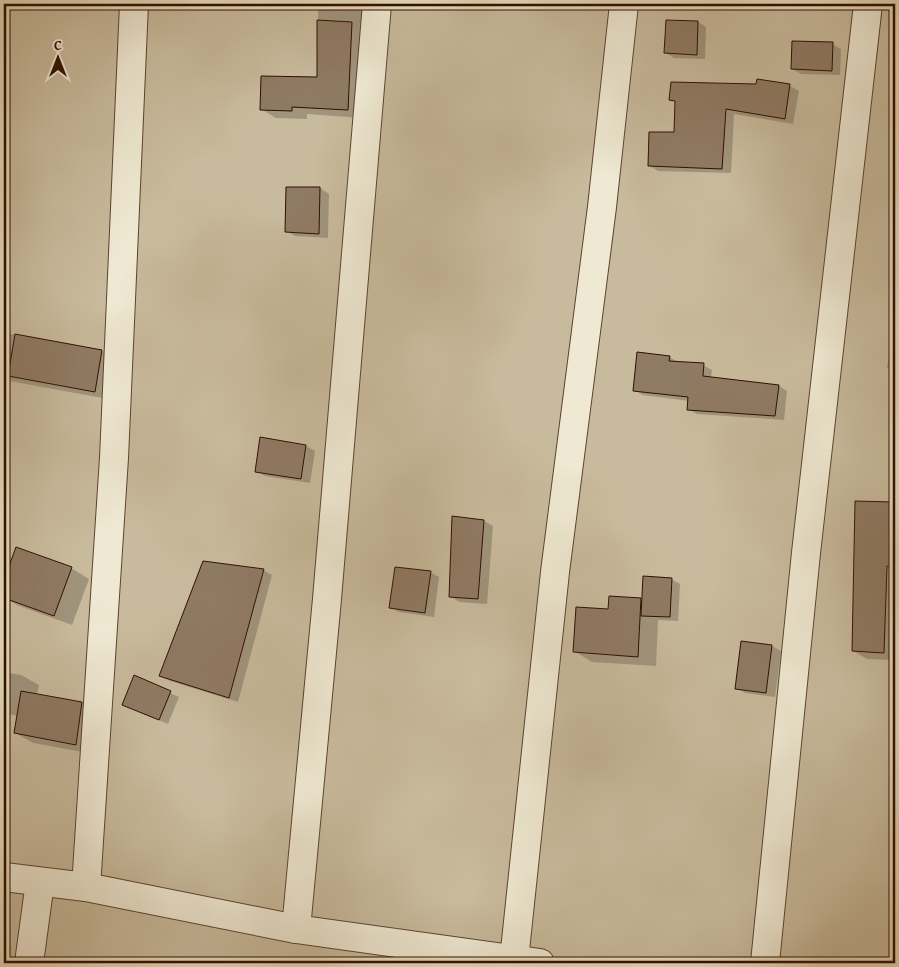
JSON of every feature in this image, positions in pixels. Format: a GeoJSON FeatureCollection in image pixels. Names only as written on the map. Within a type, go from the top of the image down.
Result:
{"type":"FeatureCollection","features":[{"type":"Feature","properties":{"kind":"lane"},"geometry":{"type":"LineString","coordinates":[[86,887],[114,458],[134,4]]}},
{"type":"Feature","properties":{"kind":"lane"},"geometry":{"type":"LineString","coordinates":[[296,928],[328,589],[377,4]]}},
{"type":"Feature","properties":{"kind":"lane"},"geometry":{"type":"LineString","coordinates":[[4,877],[86,887],[296,928],[527,962],[555,572],[602,207],[624,4]]}},
{"type":"Feature","properties":{"kind":"lane"},"geometry":{"type":"LineString","coordinates":[[765,963],[806,553],[868,4]]}},
{"type":"Feature","properties":{"kind":"lane"},"geometry":{"type":"LineString","coordinates":[[29,963],[40,882]]}},
{"type":"Feature","properties":{"kind":"shaded area"},"geometry":{"type":"Polygon","coordinates":[[[4,4],[895,4],[895,963],[4,963],[4,4]]]}},
{"type":"Feature","properties":{"kind":"building"},"geometry":{"type":"Polygon","coordinates":[[[317,20],[352,22],[348,110],[292,107],[292,111],[260,110],[261,76],[317,77],[317,20]]]}},
{"type":"Feature","properties":{"kind":"building"},"geometry":{"type":"Polygon","coordinates":[[[666,20],[698,21],[697,55],[664,53],[666,20]]]}},
{"type":"Feature","properties":{"kind":"building"},"geometry":{"type":"Polygon","coordinates":[[[792,41],[833,42],[832,71],[791,69],[792,41]]]}},
{"type":"Feature","properties":{"kind":"building"},"geometry":{"type":"Polygon","coordinates":[[[757,79],[790,84],[785,119],[726,109],[722,169],[648,166],[649,132],[674,132],[675,101],[669,100],[671,82],[756,84],[757,79]]]}},
{"type":"Feature","properties":{"kind":"building"},"geometry":{"type":"Polygon","coordinates":[[[286,187],[320,187],[319,234],[285,232],[286,187]]]}},
{"type":"Feature","properties":{"kind":"building"},"geometry":{"type":"Polygon","coordinates":[[[15,334],[102,350],[95,392],[8,376],[15,334]]]}},
{"type":"Feature","properties":{"kind":"building"},"geometry":{"type":"Polygon","coordinates":[[[637,352],[670,356],[669,361],[704,363],[703,376],[779,385],[775,416],[687,410],[688,397],[633,391],[637,352]]]}},
{"type":"Feature","properties":{"kind":"building"},"geometry":{"type":"Polygon","coordinates":[[[260,437],[306,445],[301,479],[255,472],[260,437]]]}},
{"type":"Feature","properties":{"kind":"building"},"geometry":{"type":"Polygon","coordinates":[[[855,501],[893,502],[892,567],[887,566],[884,653],[852,651],[855,501]]]}},
{"type":"Feature","properties":{"kind":"building"},"geometry":{"type":"Polygon","coordinates":[[[452,516],[484,520],[478,599],[449,597],[452,516]]]}},
{"type":"Feature","properties":{"kind":"building"},"geometry":{"type":"Polygon","coordinates":[[[16,547],[72,567],[54,616],[4,598],[4,580],[16,547]]]}},
{"type":"Feature","properties":{"kind":"building"},"geometry":{"type":"Polygon","coordinates":[[[203,561],[264,569],[229,698],[159,676],[203,561]]]}},
{"type":"Feature","properties":{"kind":"building"},"geometry":{"type":"Polygon","coordinates":[[[395,567],[431,571],[425,613],[389,608],[395,567]]]}},
{"type":"Feature","properties":{"kind":"building"},"geometry":{"type":"Polygon","coordinates":[[[643,576],[672,578],[670,617],[641,616],[643,576]]]}},
{"type":"Feature","properties":{"kind":"building"},"geometry":{"type":"Polygon","coordinates":[[[609,596],[641,598],[638,657],[573,652],[576,607],[608,609],[609,596]]]}},
{"type":"Feature","properties":{"kind":"building"},"geometry":{"type":"Polygon","coordinates":[[[741,641],[772,645],[766,693],[735,689],[741,641]]]}},
{"type":"Feature","properties":{"kind":"building"},"geometry":{"type":"Polygon","coordinates":[[[134,675],[171,691],[159,720],[122,705],[134,675]]]}},
{"type":"Feature","properties":{"kind":"building"},"geometry":{"type":"Polygon","coordinates":[[[21,691],[82,702],[76,745],[14,733],[21,691]]]}}]}
